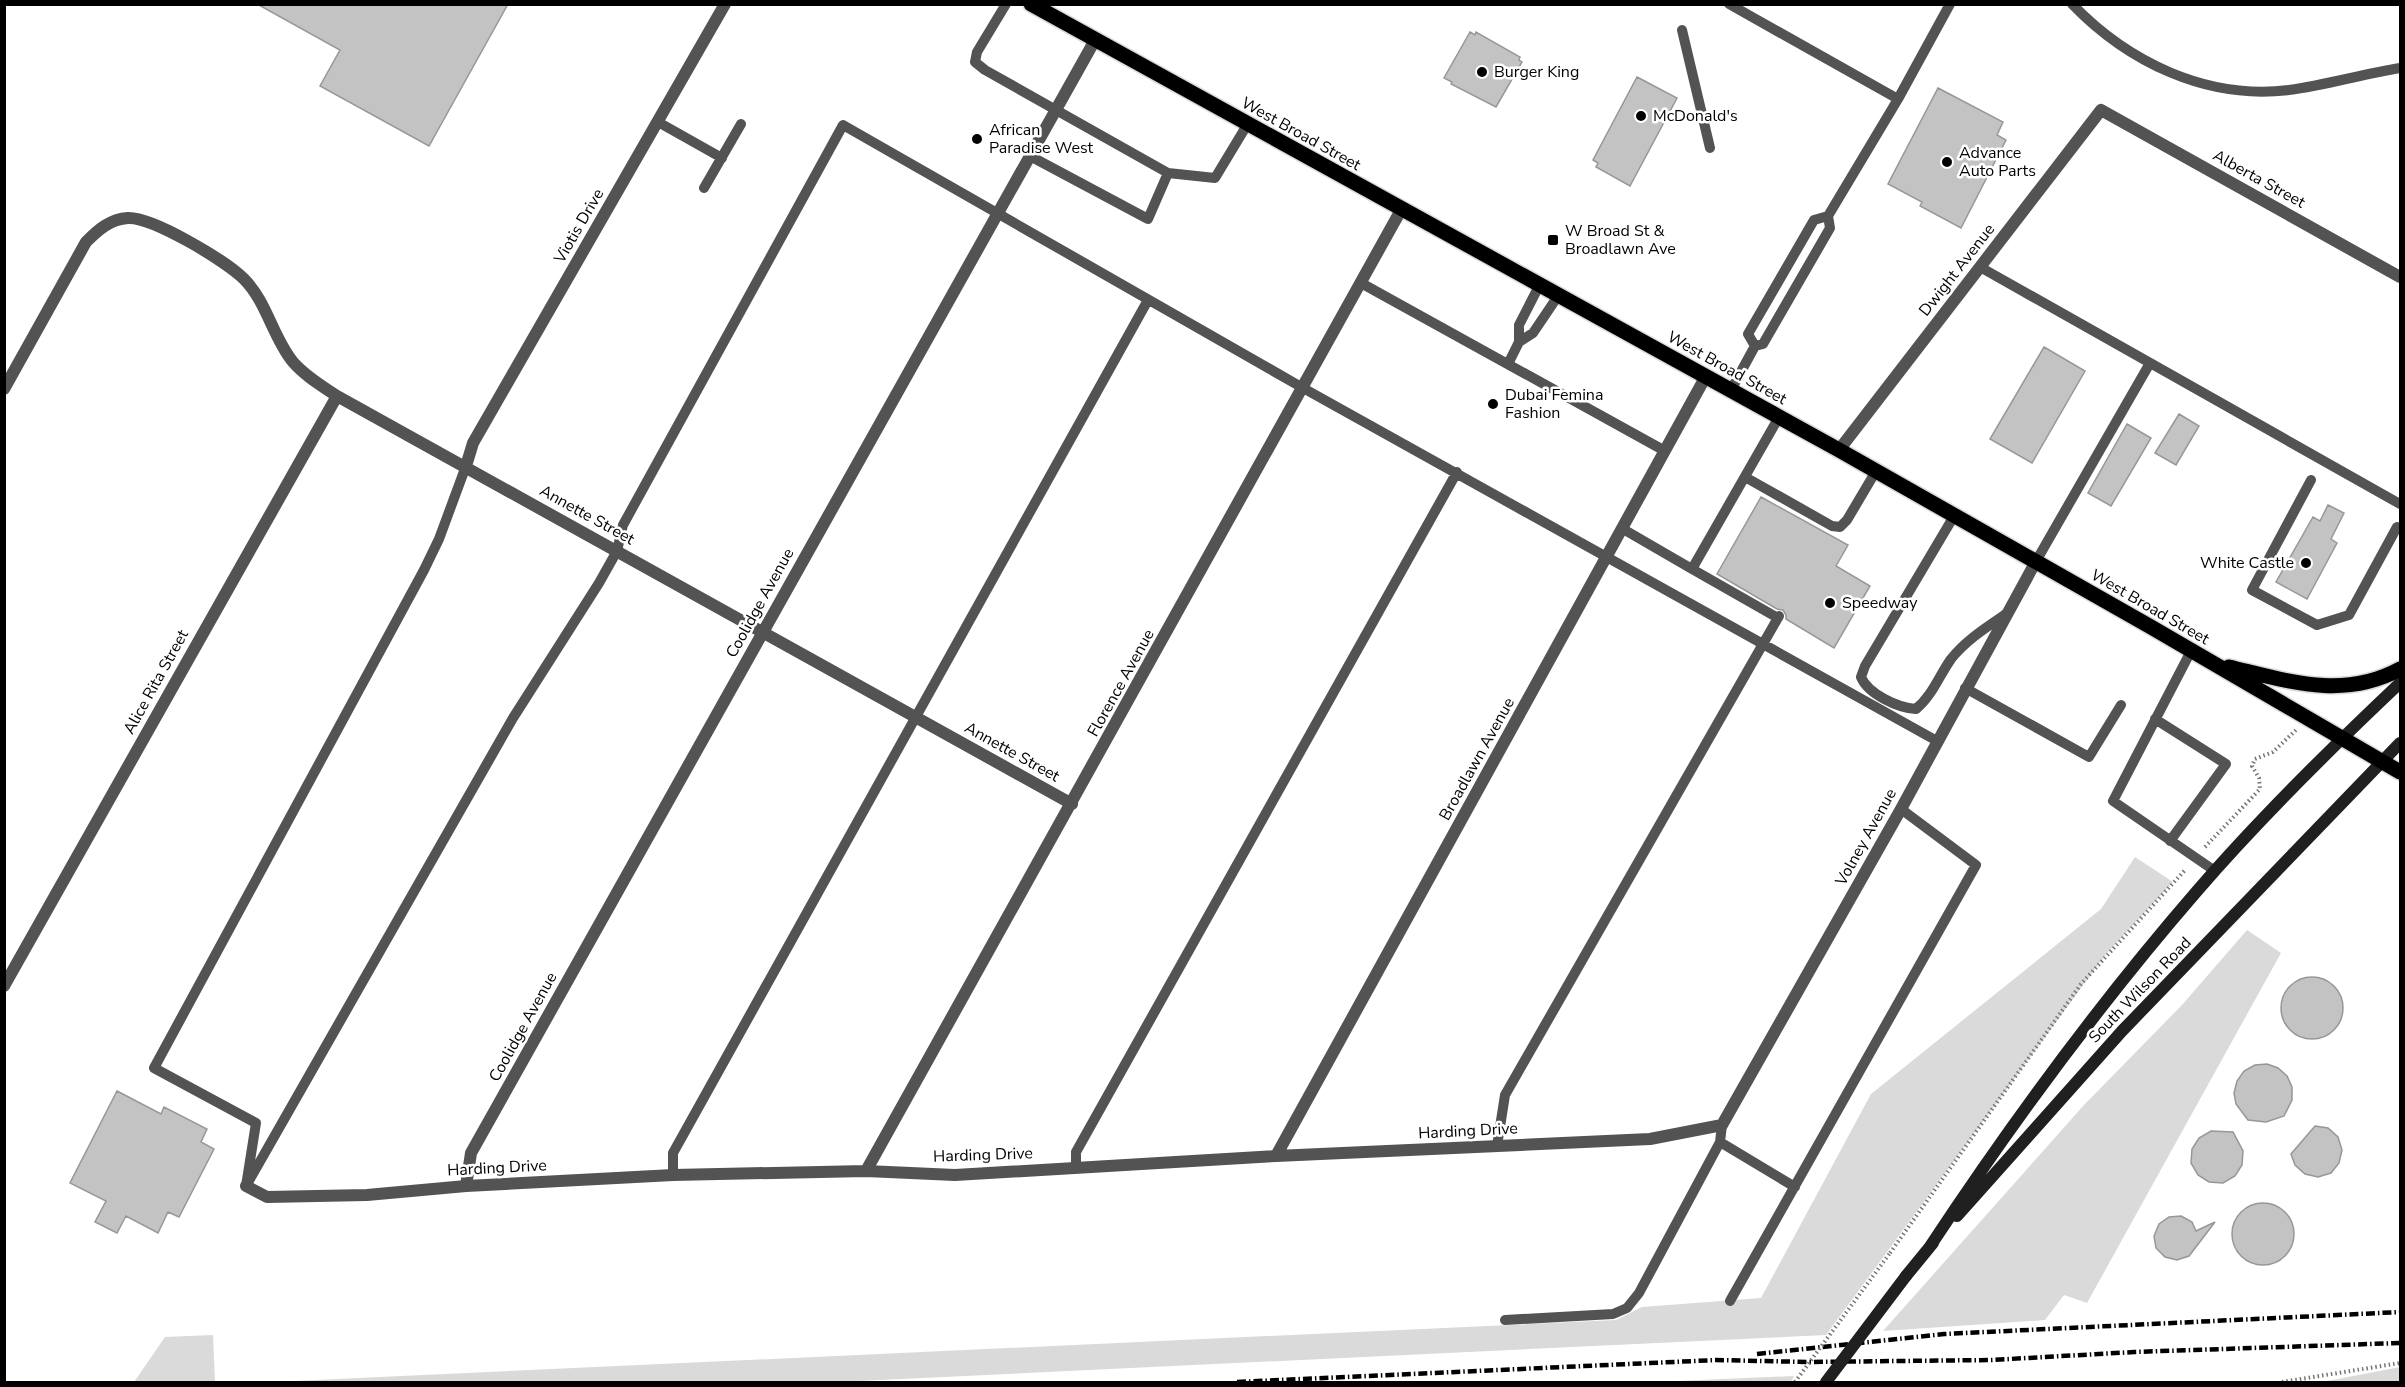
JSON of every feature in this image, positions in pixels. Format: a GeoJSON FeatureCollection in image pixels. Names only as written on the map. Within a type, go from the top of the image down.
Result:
{"type":"FeatureCollection","features":[{"type":"Feature","properties":{"kind":"main road","name":"West Broad Street"},"geometry":{"type":"LineString","coordinates":[[1031,4],[1839,450],[2400,772]]}},
{"type":"Feature","properties":{"kind":"main road"},"geometry":{"type":"LineString","coordinates":[[2212,664],[2309,686],[2364,683],[2386,677],[2400,669]]}},
{"type":"Feature","properties":{"kind":"main road","name":"South Wilson Road"},"geometry":{"type":"LineString","coordinates":[[1929,1248],[1995,1149],[2062,1058],[2162,932],[2215,871],[2341,739],[2400,683]]}},
{"type":"Feature","properties":{"kind":"main road","name":"South Wilson Road"},"geometry":{"type":"LineString","coordinates":[[1826,1383],[1929,1248],[2122,1031],[2400,743]]}},
{"type":"Feature","properties":{"kind":"street","name":"Viotis Drive"},"geometry":{"type":"LineString","coordinates":[[466,466],[473,443],[725,4]]}},
{"type":"Feature","properties":{"kind":"street","name":"Coolidge Avenue"},"geometry":{"type":"LineString","coordinates":[[466,1186],[471,1153],[1095,40]]}},
{"type":"Feature","properties":{"kind":"street","name":"Dwight Avenue"},"geometry":{"type":"LineString","coordinates":[[1839,450],[2102,110]]}},
{"type":"Feature","properties":{"kind":"street","name":"Alberta Street"},"geometry":{"type":"LineString","coordinates":[[2102,110],[2400,277]]}},
{"type":"Feature","properties":{"kind":"street","name":"Florence Avenue"},"geometry":{"type":"LineString","coordinates":[[866,1171],[1401,210]]}},
{"type":"Feature","properties":{"kind":"street","name":"Annette Street"},"geometry":{"type":"LineString","coordinates":[[4,389],[86,242],[103,225],[126,218],[142,219],[213,257],[244,279],[255,293],[293,362],[337,396],[1072,804]]}},
{"type":"Feature","properties":{"kind":"street","name":"Broadlawn Avenue"},"geometry":{"type":"LineString","coordinates":[[1276,1156],[1706,376]]}},
{"type":"Feature","properties":{"kind":"street","name":"Alice Rita Street"},"geometry":{"type":"LineString","coordinates":[[4,986],[337,396]]}},
{"type":"Feature","properties":{"kind":"street","name":"Volney Avenue"},"geometry":{"type":"LineString","coordinates":[[1722,1125],[1901,809],[2035,562]]}},
{"type":"Feature","properties":{"kind":"street","name":"Harding Drive"},"geometry":{"type":"LineString","coordinates":[[246,1186],[267,1197],[367,1195],[466,1186],[673,1175],[866,1171],[955,1175],[1276,1156],[1650,1139],[1722,1125]]}},
{"type":"Feature","properties":{"kind":"lane"},"geometry":{"type":"LineString","coordinates":[[1006,4],[977,52],[975,63],[1168,173],[1215,178],[1247,125]]}},
{"type":"Feature","properties":{"kind":"lane"},"geometry":{"type":"LineString","coordinates":[[1729,4],[1898,99]]}},
{"type":"Feature","properties":{"kind":"lane"},"geometry":{"type":"LineString","coordinates":[[1731,390],[1755,346],[1764,344],[1830,228],[1828,216],[1898,99],[1950,4]]}},
{"type":"Feature","properties":{"kind":"lane"},"geometry":{"type":"LineString","coordinates":[[2072,4],[2092,26],[2120,47],[2150,65],[2186,80],[2210,85],[2239,90],[2290,90],[2400,68]]}},
{"type":"Feature","properties":{"kind":"lane"},"geometry":{"type":"LineString","coordinates":[[1682,30],[1710,147]]}},
{"type":"Feature","properties":{"kind":"lane"},"geometry":{"type":"LineString","coordinates":[[658,122],[722,158]]}},
{"type":"Feature","properties":{"kind":"lane"},"geometry":{"type":"LineString","coordinates":[[704,188],[741,124]]}},
{"type":"Feature","properties":{"kind":"lane"},"geometry":{"type":"LineString","coordinates":[[246,1186],[513,718],[599,583],[617,551],[623,525],[843,125],[1303,388],[1937,741]]}},
{"type":"Feature","properties":{"kind":"lane"},"geometry":{"type":"LineString","coordinates":[[1030,156],[1148,219],[1168,173]]}},
{"type":"Feature","properties":{"kind":"lane"},"geometry":{"type":"LineString","coordinates":[[1755,346],[1748,334],[1814,220],[1828,216]]}},
{"type":"Feature","properties":{"kind":"lane"},"geometry":{"type":"LineString","coordinates":[[1980,267],[2400,504]]}},
{"type":"Feature","properties":{"kind":"lane"},"geometry":{"type":"LineString","coordinates":[[1361,283],[1665,452]]}},
{"type":"Feature","properties":{"kind":"lane"},"geometry":{"type":"LineString","coordinates":[[1508,364],[1519,342],[1519,325],[1539,286]]}},
{"type":"Feature","properties":{"kind":"lane"},"geometry":{"type":"LineString","coordinates":[[1519,342],[1533,333],[1558,296]]}},
{"type":"Feature","properties":{"kind":"lane"},"geometry":{"type":"LineString","coordinates":[[673,1175],[673,1153],[1148,300]]}},
{"type":"Feature","properties":{"kind":"lane"},"geometry":{"type":"LineString","coordinates":[[2035,562],[2150,363]]}},
{"type":"Feature","properties":{"kind":"lane"},"geometry":{"type":"LineString","coordinates":[[1692,569],[1779,417]]}},
{"type":"Feature","properties":{"kind":"lane"},"geometry":{"type":"LineString","coordinates":[[246,1186],[256,1123],[154,1068],[424,570],[439,539],[466,466]]}},
{"type":"Feature","properties":{"kind":"lane"},"geometry":{"type":"LineString","coordinates":[[1745,477],[1830,530],[1840,527],[1847,520],[1876,471]]}},
{"type":"Feature","properties":{"kind":"lane"},"geometry":{"type":"LineString","coordinates":[[1076,1168],[1076,1152],[1457,472]]}},
{"type":"Feature","properties":{"kind":"lane"},"geometry":{"type":"LineString","coordinates":[[2311,480],[2252,590],[2317,625],[2349,615],[2397,527]]}},
{"type":"Feature","properties":{"kind":"lane"},"geometry":{"type":"LineString","coordinates":[[1954,516],[1873,653],[1861,677],[1865,685],[1904,708],[1916,709],[1924,702],[1952,658],[1975,635],[2006,614]]}},
{"type":"Feature","properties":{"kind":"lane"},"geometry":{"type":"LineString","coordinates":[[1497,1146],[1505,1095],[1779,617],[1623,529]]}},
{"type":"Feature","properties":{"kind":"lane"},"geometry":{"type":"LineString","coordinates":[[2191,651],[2113,801],[2215,871]]}},
{"type":"Feature","properties":{"kind":"lane"},"geometry":{"type":"LineString","coordinates":[[1965,688],[2089,757],[2121,705]]}},
{"type":"Feature","properties":{"kind":"lane"},"geometry":{"type":"LineString","coordinates":[[2155,719],[2226,764],[2170,841]]}},
{"type":"Feature","properties":{"kind":"lane"},"geometry":{"type":"LineString","coordinates":[[1730,1301],[1976,865],[1901,809]]}},
{"type":"Feature","properties":{"kind":"lane"},"geometry":{"type":"LineString","coordinates":[[1505,1320],[1613,1314],[1627,1308],[1639,1293],[1720,1142],[1722,1125]]}},
{"type":"Feature","properties":{"kind":"lane"},"geometry":{"type":"LineString","coordinates":[[1720,1142],[1795,1187]]}},
{"type":"Feature","properties":{"kind":"path"},"geometry":{"type":"LineString","coordinates":[[1795,1383],[2081,984],[2260,789],[2259,778],[2252,766],[2255,759],[2273,752],[2308,720]]}},
{"type":"Feature","properties":{"kind":"path"},"geometry":{"type":"LineString","coordinates":[[2282,1383],[2400,1363]]}},
{"type":"Feature","properties":{"kind":"shaded area"},"geometry":{"type":"Polygon","coordinates":[[[2135,857],[2173,882],[2106,954],[1826,1335],[838,1382],[272,1382],[1616,1320],[1642,1307],[1761,1298],[1871,1094],[2101,909],[2135,857]]]}},
{"type":"Feature","properties":{"kind":"shaded area"},"geometry":{"type":"Polygon","coordinates":[[[2247,930],[2281,953],[2087,1303],[2064,1295],[2045,1320],[1883,1331],[2083,1106],[2182,1005],[2247,930]]]}},
{"type":"Feature","properties":{"kind":"shaded area"},"geometry":{"type":"Polygon","coordinates":[[[213,1335],[215,1382],[134,1382],[165,1337],[213,1335]]]}},
{"type":"Feature","properties":{"kind":"shaded area"},"geometry":{"type":"Polygon","coordinates":[[[2400,1367],[2400,1382],[2322,1382],[2400,1367]]]}},
{"type":"Feature","properties":{"kind":"shaded area"},"geometry":{"type":"Polygon","coordinates":[[[1794,1376],[1791,1382],[1654,1382],[1794,1376]]]}},
{"type":"Feature","properties":{"kind":"building"},"geometry":{"type":"Polygon","coordinates":[[[257,4],[508,4],[429,146],[320,86],[340,50],[257,4]]]}},
{"type":"Feature","properties":{"kind":"building","name":"Burger King"},"geometry":{"type":"Polygon","coordinates":[[[1470,32],[1475,35],[1476,32],[1520,57],[1519,60],[1522,62],[1496,107],[1451,84],[1452,82],[1444,78],[1470,32]]]}},
{"type":"Feature","properties":{"kind":"building","name":"McDonald's"},"geometry":{"type":"Polygon","coordinates":[[[1637,77],[1677,98],[1630,186],[1596,167],[1598,163],[1593,160],[1637,77]]]}},
{"type":"Feature","properties":{"kind":"building","name":"Advance Auto Parts"},"geometry":{"type":"Polygon","coordinates":[[[1938,88],[2003,122],[1997,135],[2006,140],[1961,228],[1920,206],[1922,202],[1888,184],[1938,88]]]}},
{"type":"Feature","properties":{"kind":"building"},"geometry":{"type":"Polygon","coordinates":[[[2044,347],[2085,371],[2032,463],[1990,439],[2044,347]]]}},
{"type":"Feature","properties":{"kind":"building"},"geometry":{"type":"Polygon","coordinates":[[[2179,414],[2199,426],[2176,465],[2155,453],[2179,414]]]}},
{"type":"Feature","properties":{"kind":"building"},"geometry":{"type":"Polygon","coordinates":[[[2127,424],[2151,438],[2111,506],[2088,493],[2127,424]]]}},
{"type":"Feature","properties":{"kind":"building"},"geometry":{"type":"Polygon","coordinates":[[[1761,497],[1848,545],[1836,566],[1870,586],[1834,648],[1786,619],[1783,610],[1777,609],[1717,574],[1761,497]]]}},
{"type":"Feature","properties":{"kind":"building","name":"White Castle"},"geometry":{"type":"Polygon","coordinates":[[[2328,505],[2344,513],[2331,539],[2337,543],[2307,599],[2276,582],[2313,517],[2320,521],[2328,505]]]}},
{"type":"Feature","properties":{"kind":"building"},"geometry":{"type":"Polygon","coordinates":[[[2306,977],[2318,977],[2334,986],[2341,996],[2343,1008],[2341,1020],[2334,1030],[2318,1039],[2306,1039],[2295,1034],[2286,1025],[2281,1014],[2281,1002],[2286,991],[2295,982],[2306,977]]]}},
{"type":"Feature","properties":{"kind":"building"},"geometry":{"type":"Polygon","coordinates":[[[2267,1064],[2278,1068],[2287,1076],[2292,1087],[2292,1100],[2284,1116],[2266,1122],[2248,1120],[2236,1104],[2234,1093],[2237,1081],[2244,1071],[2255,1065],[2267,1064]]]}},
{"type":"Feature","properties":{"kind":"building"},"geometry":{"type":"Polygon","coordinates":[[[117,1091],[161,1114],[164,1107],[207,1129],[201,1142],[214,1149],[179,1217],[168,1212],[158,1233],[126,1216],[117,1233],[95,1222],[106,1201],[70,1183],[117,1091]]]}},
{"type":"Feature","properties":{"kind":"building"},"geometry":{"type":"Polygon","coordinates":[[[2315,1126],[2328,1128],[2338,1137],[2342,1150],[2339,1163],[2331,1173],[2318,1177],[2305,1174],[2295,1165],[2291,1154],[2315,1126]]]}},
{"type":"Feature","properties":{"kind":"building"},"geometry":{"type":"Polygon","coordinates":[[[2211,1131],[2233,1132],[2243,1151],[2242,1165],[2235,1176],[2223,1183],[2209,1182],[2198,1175],[2191,1163],[2192,1149],[2199,1138],[2211,1131]]]}},
{"type":"Feature","properties":{"kind":"building"},"geometry":{"type":"Polygon","coordinates":[[[2263,1203],[2275,1205],[2285,1212],[2292,1222],[2294,1234],[2292,1246],[2285,1256],[2275,1263],[2263,1265],[2251,1263],[2241,1256],[2234,1246],[2232,1234],[2234,1222],[2241,1212],[2251,1205],[2263,1203]]]}},
{"type":"Feature","properties":{"kind":"building"},"geometry":{"type":"Polygon","coordinates":[[[2181,1216],[2192,1222],[2196,1231],[2215,1222],[2189,1256],[2177,1260],[2165,1257],[2156,1248],[2154,1236],[2159,1224],[2169,1217],[2181,1216]]]}},
{"type":"Feature","properties":{"kind":"railway"},"geometry":{"type":"LineString","coordinates":[[1757,1354],[1944,1334],[2400,1312]]}},
{"type":"Feature","properties":{"kind":"railway"},"geometry":{"type":"LineString","coordinates":[[1237,1382],[1716,1360],[1808,1362],[1992,1360],[2134,1352],[2400,1343]]}},
{"type":"Feature","properties":{"kind":"place","name":"Burger King"},"geometry":{"type":"Point","coordinates":[1482,72]}},
{"type":"Feature","properties":{"kind":"place","name":"McDonald's"},"geometry":{"type":"Point","coordinates":[1641,116]}},
{"type":"Feature","properties":{"kind":"place","name":"African Paradise West"},"geometry":{"type":"Point","coordinates":[977,139]}},
{"type":"Feature","properties":{"kind":"place","name":"Advance Auto Parts"},"geometry":{"type":"Point","coordinates":[1947,162]}},
{"type":"Feature","properties":{"kind":"place","name":"W Broad St & Broadlawn Ave"},"geometry":{"type":"Point","coordinates":[1553,240]}},
{"type":"Feature","properties":{"kind":"place","name":"Dubai Femina Fashion"},"geometry":{"type":"Point","coordinates":[1493,404]}},
{"type":"Feature","properties":{"kind":"place","name":"White Castle"},"geometry":{"type":"Point","coordinates":[2306,563]}},
{"type":"Feature","properties":{"kind":"place","name":"Speedway"},"geometry":{"type":"Point","coordinates":[1830,603]}}]}
